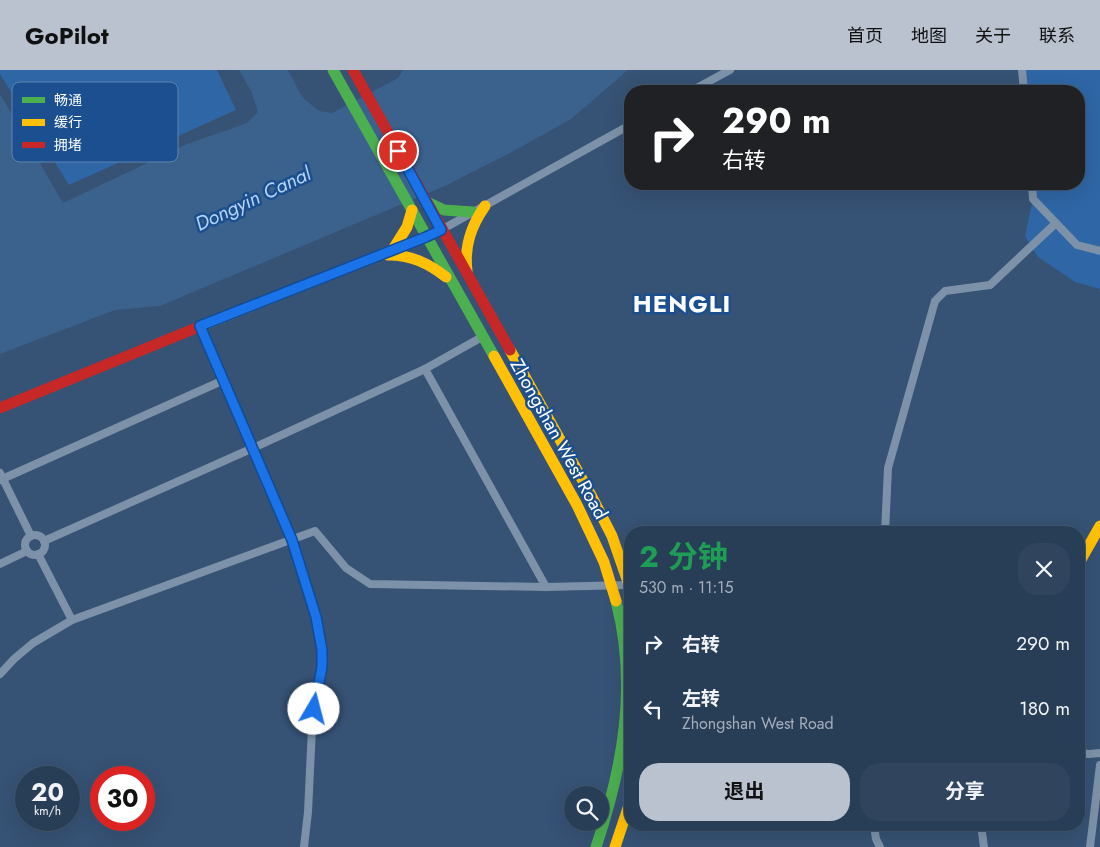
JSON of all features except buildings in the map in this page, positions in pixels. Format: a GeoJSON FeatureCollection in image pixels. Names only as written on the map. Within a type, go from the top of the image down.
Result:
{"type":"FeatureCollection","features":[{"type":"Feature","properties":{"kind":"main road","name":"Zhongshan West Road"},"geometry":{"type":"LineString","coordinates":[[333,70],[577,505],[596,543],[612,586],[624,644]]}},
{"type":"Feature","properties":{"kind":"main road","name":"Zhongshan West Road"},"geometry":{"type":"LineString","coordinates":[[353,70],[592,497],[612,536],[624,569]]}},
{"type":"Feature","properties":{"kind":"main road"},"geometry":{"type":"LineString","coordinates":[[427,202],[444,210],[473,212]]}},
{"type":"Feature","properties":{"kind":"main road"},"geometry":{"type":"LineString","coordinates":[[467,276],[466,257],[468,239],[475,221],[485,206]]}},
{"type":"Feature","properties":{"kind":"main road"},"geometry":{"type":"LineString","coordinates":[[392,250],[407,227],[412,210]]}},
{"type":"Feature","properties":{"kind":"main road"},"geometry":{"type":"LineString","coordinates":[[0,408],[441,230]]}},
{"type":"Feature","properties":{"kind":"main road"},"geometry":{"type":"LineString","coordinates":[[381,255],[401,255],[420,260],[438,270],[452,284]]}},
{"type":"Feature","properties":{"kind":"main road"},"geometry":{"type":"LineString","coordinates":[[1085,552],[1100,526]]}},
{"type":"Feature","properties":{"kind":"main road","name":"Zhongshan West Road"},"geometry":{"type":"LineString","coordinates":[[596,847],[616,790],[624,749]]}},
{"type":"Feature","properties":{"kind":"main road"},"geometry":{"type":"LineString","coordinates":[[615,847],[624,820]]}},
{"type":"Feature","properties":{"kind":"street"},"geometry":{"type":"LineString","coordinates":[[702,85],[730,70]]}},
{"type":"Feature","properties":{"kind":"street"},"geometry":{"type":"LineString","coordinates":[[1022,70],[1023,85]]}},
{"type":"Feature","properties":{"kind":"street"},"geometry":{"type":"LineString","coordinates":[[441,230],[624,128]]}},
{"type":"Feature","properties":{"kind":"street"},"geometry":{"type":"LineString","coordinates":[[1032,190],[1033,199],[1077,245],[1100,251]]}},
{"type":"Feature","properties":{"kind":"street"},"geometry":{"type":"LineString","coordinates":[[885,526],[888,468],[935,301],[945,291],[990,285],[1056,223]]}},
{"type":"Feature","properties":{"kind":"street"},"geometry":{"type":"LineString","coordinates":[[200,326],[292,540],[319,627],[322,667],[312,728],[308,812],[304,847]]}},
{"type":"Feature","properties":{"kind":"street"},"geometry":{"type":"LineString","coordinates":[[44,541],[425,369],[482,337]]}},
{"type":"Feature","properties":{"kind":"street"},"geometry":{"type":"LineString","coordinates":[[425,369],[546,587]]}},
{"type":"Feature","properties":{"kind":"street"},"geometry":{"type":"LineString","coordinates":[[31,536],[1,477],[224,380]]}},
{"type":"Feature","properties":{"kind":"street"},"geometry":{"type":"LineString","coordinates":[[0,674],[14,658],[33,643],[72,620],[315,531],[346,568],[370,584],[546,587],[624,586]]}},
{"type":"Feature","properties":{"kind":"street"},"geometry":{"type":"LineString","coordinates":[[38,554],[28,551],[25,544],[26,541],[31,536],[38,536],[44,541]]}},
{"type":"Feature","properties":{"kind":"street"},"geometry":{"type":"LineString","coordinates":[[38,554],[44,548],[44,541]]}},
{"type":"Feature","properties":{"kind":"street"},"geometry":{"type":"LineString","coordinates":[[0,564],[28,551]]}},
{"type":"Feature","properties":{"kind":"street"},"geometry":{"type":"LineString","coordinates":[[38,554],[72,620]]}},
{"type":"Feature","properties":{"kind":"street"},"geometry":{"type":"LineString","coordinates":[[1085,754],[1100,753]]}},
{"type":"Feature","properties":{"kind":"street"},"geometry":{"type":"LineString","coordinates":[[1090,847],[1100,764]]}},
{"type":"Feature","properties":{"kind":"street"},"geometry":{"type":"LineString","coordinates":[[875,831],[880,847]]}},
{"type":"Feature","properties":{"kind":"street"},"geometry":{"type":"LineString","coordinates":[[983,831],[984,847]]}},
{"type":"Feature","properties":{"kind":"shaded area"},"geometry":{"type":"Polygon","coordinates":[[[0,70],[217,70],[236,110],[178,136],[178,82],[12,82],[12,93],[0,74],[0,70]]]}},
{"type":"Feature","properties":{"kind":"shaded area"},"geometry":{"type":"Polygon","coordinates":[[[1022,70],[1100,70],[1100,289],[1075,282],[1038,257],[1025,236],[1033,199],[1032,190],[1085,190],[1085,85],[1023,85],[1022,70]]]}},
{"type":"Feature","properties":{"kind":"shaded area"},"geometry":{"type":"Polygon","coordinates":[[[55,162],[120,162],[69,185],[55,162]]]}},
{"type":"Feature","properties":{"kind":"water","name":"Dongyin Canal"},"geometry":{"type":"Polygon","coordinates":[[[239,70],[288,70],[302,97],[319,111],[332,113],[398,78],[403,70],[628,70],[571,119],[445,186],[160,306],[115,310],[0,354],[0,94],[12,115],[12,162],[39,162],[63,203],[149,162],[178,162],[178,148],[247,123],[258,112],[252,93],[239,70]]]}},
{"type":"Feature","properties":{"kind":"traffic: fast"},"geometry":{"type":"LineString","coordinates":[[333,70],[494,356]]}},
{"type":"Feature","properties":{"kind":"traffic: fast"},"geometry":{"type":"LineString","coordinates":[[427,202],[444,210],[473,212]]}},
{"type":"Feature","properties":{"kind":"traffic: fast"},"geometry":{"type":"LineString","coordinates":[[616,601],[624,643]]}},
{"type":"Feature","properties":{"kind":"traffic: fast"},"geometry":{"type":"LineString","coordinates":[[596,847],[614,787],[624,726]]}},
{"type":"Feature","properties":{"kind":"traffic: slow"},"geometry":{"type":"LineString","coordinates":[[467,271],[467,253],[472,229],[485,206]]}},
{"type":"Feature","properties":{"kind":"traffic: slow"},"geometry":{"type":"LineString","coordinates":[[392,251],[407,227],[412,210]]}},
{"type":"Feature","properties":{"kind":"traffic: slow"},"geometry":{"type":"LineString","coordinates":[[201,326],[431,235]]}},
{"type":"Feature","properties":{"kind":"traffic: slow"},"geometry":{"type":"LineString","coordinates":[[388,255],[404,256],[419,261],[446,277]]}},
{"type":"Feature","properties":{"kind":"traffic: slow"},"geometry":{"type":"LineString","coordinates":[[510,350],[592,497],[612,536],[624,571]]}},
{"type":"Feature","properties":{"kind":"traffic: slow"},"geometry":{"type":"LineString","coordinates":[[494,356],[577,505],[604,562],[616,601]]}},
{"type":"Feature","properties":{"kind":"traffic: slow"},"geometry":{"type":"LineString","coordinates":[[1085,552],[1100,526]]}},
{"type":"Feature","properties":{"kind":"traffic: slow"},"geometry":{"type":"LineString","coordinates":[[615,847],[624,820]]}},
{"type":"Feature","properties":{"kind":"traffic: jam"},"geometry":{"type":"LineString","coordinates":[[353,70],[510,350]]}},
{"type":"Feature","properties":{"kind":"traffic: jam"},"geometry":{"type":"LineString","coordinates":[[0,408],[201,326]]}},
{"type":"Feature","properties":{"kind":"district","name":"HENGLI"},"geometry":{"type":"Point","coordinates":[682,303]}},
{"type":"Feature","properties":{"kind":"route"},"geometry":{"type":"LineString","coordinates":[[314,709],[322,667],[319,627],[292,540],[200,326],[441,230],[398,151]]}}]}
